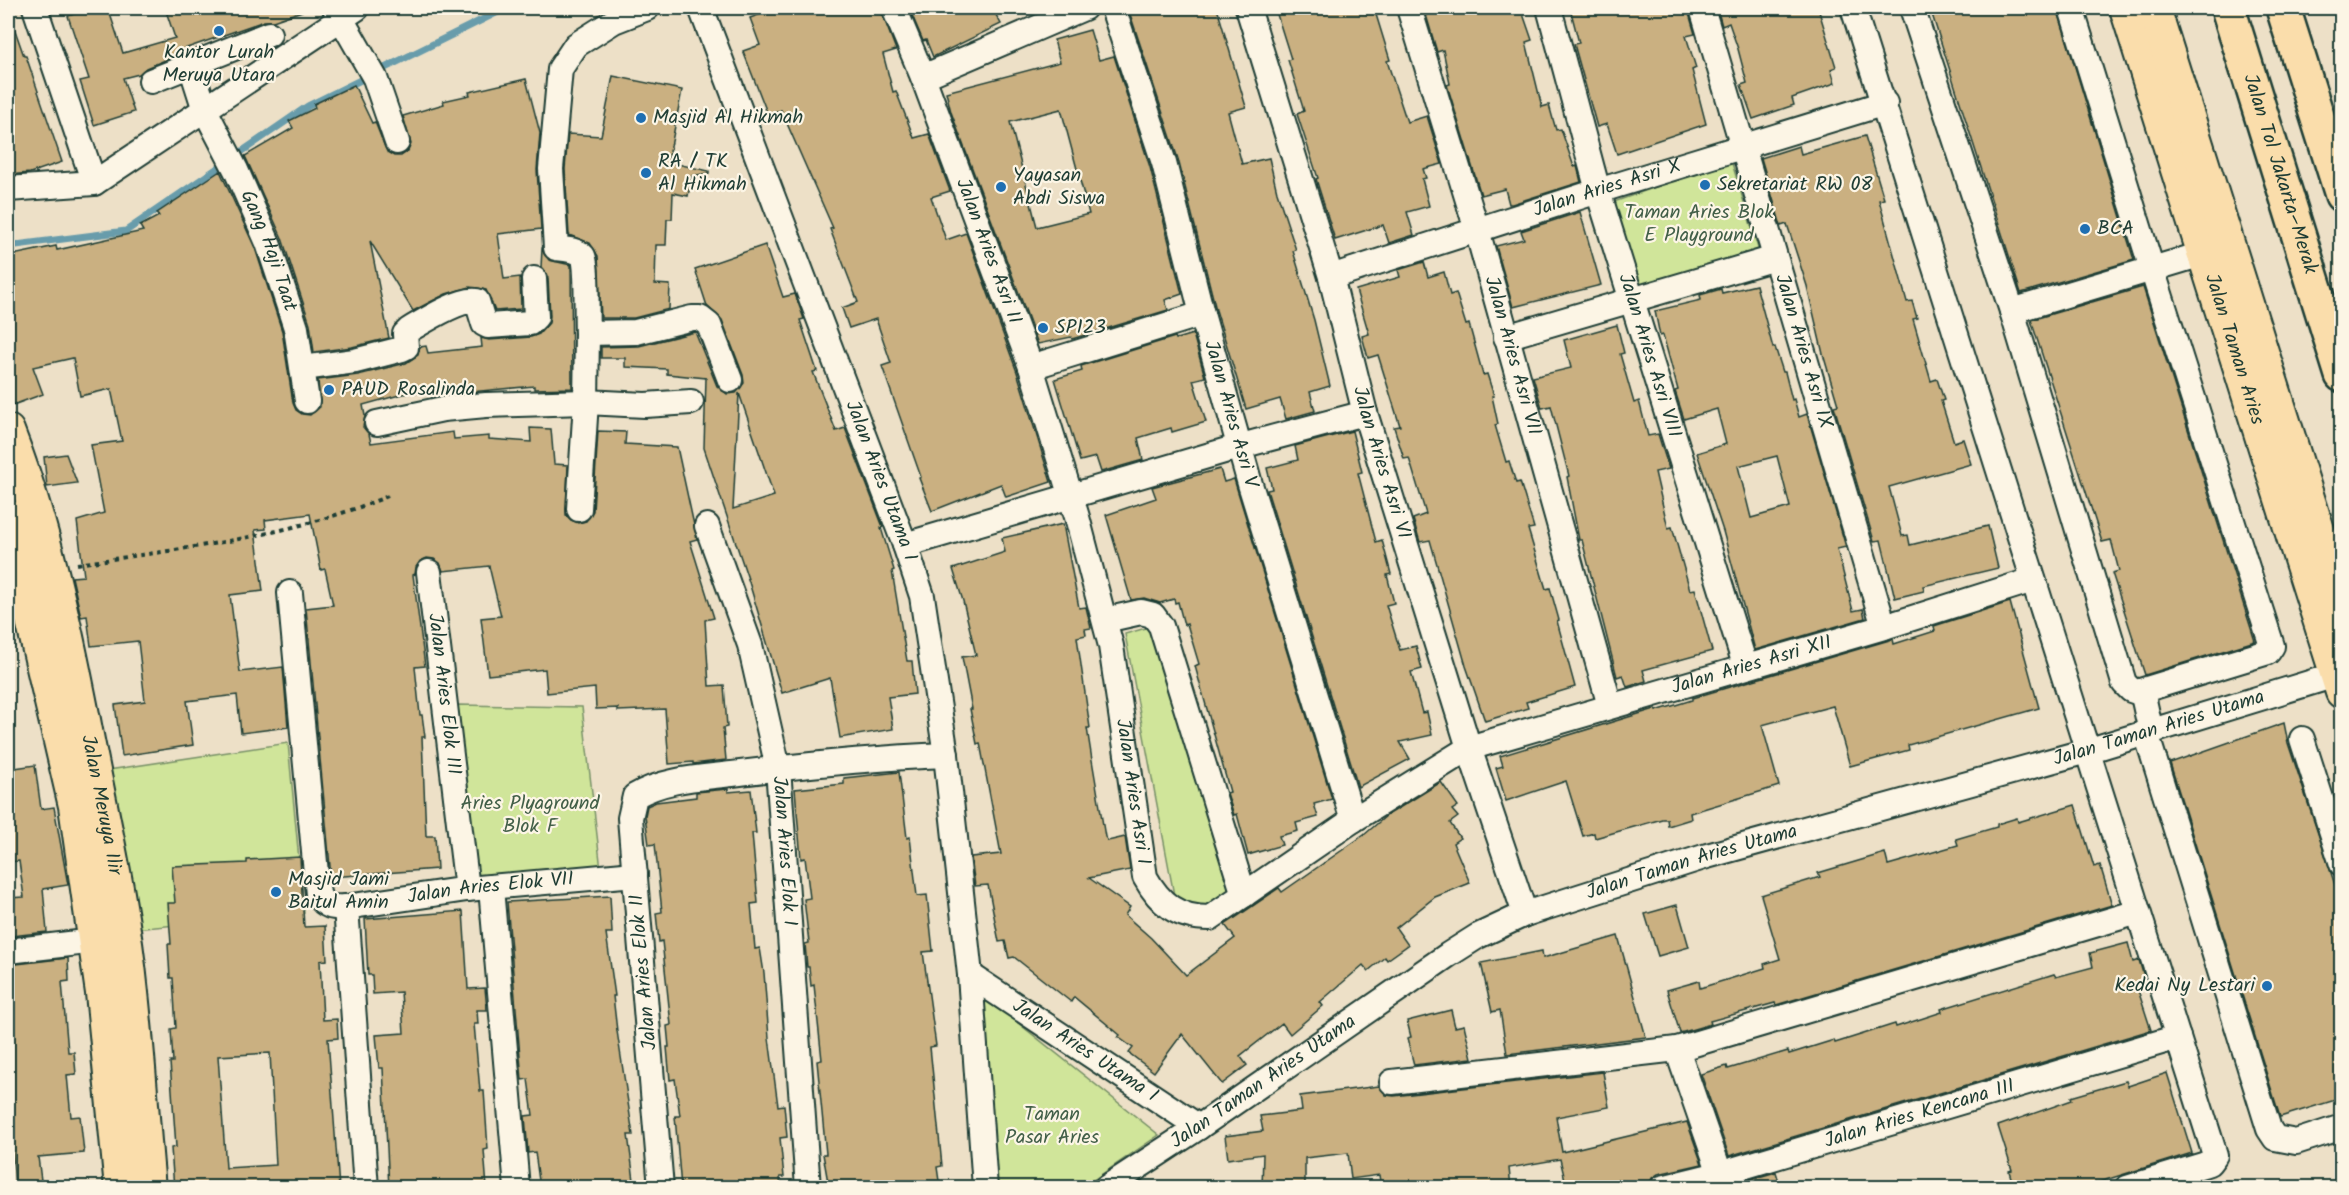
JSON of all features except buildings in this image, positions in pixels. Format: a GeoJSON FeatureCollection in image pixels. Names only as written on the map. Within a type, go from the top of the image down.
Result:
{"type":"FeatureCollection","features":[{"type":"Feature","properties":{"kind":"highway","name":"Jalan Tol Jakarta–Merak"},"geometry":{"type":"LineString","coordinates":[[2228,8],[2342,375]]}},
{"type":"Feature","properties":{"kind":"highway"},"geometry":{"type":"LineString","coordinates":[[2283,8],[2342,195]]}},
{"type":"Feature","properties":{"kind":"main road","name":"Jalan Taman Aries"},"geometry":{"type":"LineString","coordinates":[[2126,8],[2217,250],[2342,606]]}},
{"type":"Feature","properties":{"kind":"main road","name":"Jalan Taman Aries"},"geometry":{"type":"LineString","coordinates":[[2154,8],[2217,250],[2340,680]]}},
{"type":"Feature","properties":{"kind":"main road","name":"Jalan Meruya Ilir"},"geometry":{"type":"LineString","coordinates":[[8,431],[22,466],[74,668],[100,880],[149,1188]]}},
{"type":"Feature","properties":{"kind":"main road","name":"Jalan Meruya Ilir"},"geometry":{"type":"LineString","coordinates":[[8,516],[75,806],[100,880],[95,941],[117,992],[121,1188]]}},
{"type":"Feature","properties":{"kind":"street"},"geometry":{"type":"LineString","coordinates":[[35,8],[94,183]]}},
{"type":"Feature","properties":{"kind":"street"},"geometry":{"type":"LineString","coordinates":[[579,509],[586,402],[587,263],[583,256],[576,252],[556,248],[551,170],[560,69],[576,45],[614,21],[647,8]]}},
{"type":"Feature","properties":{"kind":"street","name":"Jalan Aries Utama I"},"geometry":{"type":"LineString","coordinates":[[701,8],[905,544],[922,596],[946,755],[970,975],[985,1188]]}},
{"type":"Feature","properties":{"kind":"street","name":"Jalan Aries Asri II"},"geometry":{"type":"LineString","coordinates":[[894,8],[923,77],[1031,367],[1071,498]]}},
{"type":"Feature","properties":{"kind":"street"},"geometry":{"type":"LineString","coordinates":[[923,77],[1084,8]]}},
{"type":"Feature","properties":{"kind":"street","name":"Jalan Aries Asri V"},"geometry":{"type":"LineString","coordinates":[[1113,8],[1164,163],[1202,314],[1353,820]]}},
{"type":"Feature","properties":{"kind":"street","name":"Jalan Aries Asri VI"},"geometry":{"type":"LineString","coordinates":[[1248,8],[1331,277],[1365,413],[1468,748],[1524,914]]}},
{"type":"Feature","properties":{"kind":"street","name":"Jalan Aries Asri VII"},"geometry":{"type":"LineString","coordinates":[[1409,8],[1477,230],[1610,706]]}},
{"type":"Feature","properties":{"kind":"street","name":"Jalan Aries Asri VIII"},"geometry":{"type":"LineString","coordinates":[[1549,8],[1598,191],[1746,665]]}},
{"type":"Feature","properties":{"kind":"street","name":"Jalan Aries Asri IX"},"geometry":{"type":"LineString","coordinates":[[1702,8],[1884,627]]}},
{"type":"Feature","properties":{"kind":"street"},"geometry":{"type":"LineString","coordinates":[[1853,8],[1885,103],[2215,1155],[2209,1163],[2127,1188]]}},
{"type":"Feature","properties":{"kind":"street"},"geometry":{"type":"LineString","coordinates":[[1912,8],[2012,311],[2124,683],[2131,690],[2142,691],[2268,652],[2272,646],[2072,8]]}},
{"type":"Feature","properties":{"kind":"street"},"geometry":{"type":"LineString","coordinates":[[8,189],[94,183],[209,119],[345,15],[375,78],[396,142]]}},
{"type":"Feature","properties":{"kind":"street"},"geometry":{"type":"LineString","coordinates":[[151,81],[270,34]]}},
{"type":"Feature","properties":{"kind":"street","name":"Gang Haji Taat"},"geometry":{"type":"LineString","coordinates":[[191,66],[209,119],[236,170],[268,243],[296,328],[307,400]]}},
{"type":"Feature","properties":{"kind":"street","name":"Jalan Aries Asri X"},"geometry":{"type":"LineString","coordinates":[[1331,277],[1598,191],[1885,103]]}},
{"type":"Feature","properties":{"kind":"street"},"geometry":{"type":"LineString","coordinates":[[2012,311],[2217,250]]}},
{"type":"Feature","properties":{"kind":"street"},"geometry":{"type":"LineString","coordinates":[[1506,337],[1633,302],[1775,258]]}},
{"type":"Feature","properties":{"kind":"street"},"geometry":{"type":"LineString","coordinates":[[303,368],[355,361],[402,349],[406,346],[405,334],[409,330],[459,303],[469,301],[477,301],[484,324],[488,326],[530,323],[536,317],[534,279]]}},
{"type":"Feature","properties":{"kind":"street"},"geometry":{"type":"LineString","coordinates":[[1031,367],[1202,314]]}},
{"type":"Feature","properties":{"kind":"street"},"geometry":{"type":"LineString","coordinates":[[587,333],[636,332],[700,318],[709,325],[730,380]]}},
{"type":"Feature","properties":{"kind":"street"},"geometry":{"type":"LineString","coordinates":[[376,423],[443,410],[486,405],[586,402],[645,405],[691,402]]}},
{"type":"Feature","properties":{"kind":"street"},"geometry":{"type":"LineString","coordinates":[[905,544],[1071,498],[1241,446],[1365,413]]}},
{"type":"Feature","properties":{"kind":"street","name":"Jalan Aries Asri I"},"geometry":{"type":"LineString","coordinates":[[1071,498],[1111,646],[1145,877],[1155,894],[1167,906],[1193,918],[1210,918],[1353,820],[1468,748]]}},
{"type":"Feature","properties":{"kind":"street","name":"Jalan Aries Elok I"},"geometry":{"type":"LineString","coordinates":[[706,526],[750,645],[778,768],[808,1188]]}},
{"type":"Feature","properties":{"kind":"street","name":"Jalan Aries Elok III"},"geometry":{"type":"LineString","coordinates":[[429,572],[466,889]]}},
{"type":"Feature","properties":{"kind":"street","name":"Jalan Aries Asri XII"},"geometry":{"type":"LineString","coordinates":[[1468,748],[1746,665],[1884,627],[2033,580]]}},
{"type":"Feature","properties":{"kind":"street"},"geometry":{"type":"LineString","coordinates":[[290,593],[318,896],[322,903],[329,906],[346,907],[366,1188]]}},
{"type":"Feature","properties":{"kind":"street"},"geometry":{"type":"LineString","coordinates":[[1105,620],[1142,612],[1153,615],[1161,626],[1244,895]]}},
{"type":"Feature","properties":{"kind":"street","name":"Jalan Taman Aries Utama"},"geometry":{"type":"LineString","coordinates":[[1106,1188],[1199,1127],[1448,955],[1478,936],[1524,914],[1707,856],[2340,680]]}},
{"type":"Feature","properties":{"kind":"street"},"geometry":{"type":"LineString","coordinates":[[2142,691],[2148,732],[2269,1129],[2275,1137],[2284,1141],[2296,1142],[2342,1127]]}},
{"type":"Feature","properties":{"kind":"street"},"geometry":{"type":"LineString","coordinates":[[2302,739],[2342,864]]}},
{"type":"Feature","properties":{"kind":"street"},"geometry":{"type":"LineString","coordinates":[[778,768],[946,755]]}},
{"type":"Feature","properties":{"kind":"street","name":"Jalan Aries Elok II"},"geometry":{"type":"LineString","coordinates":[[661,1188],[630,818],[635,796],[651,786],[670,782],[778,768]]}},
{"type":"Feature","properties":{"kind":"street","name":"Jalan Aries Elok VII"},"geometry":{"type":"LineString","coordinates":[[346,907],[466,889],[635,874]]}},
{"type":"Feature","properties":{"kind":"street"},"geometry":{"type":"LineString","coordinates":[[491,888],[517,1188]]}},
{"type":"Feature","properties":{"kind":"street"},"geometry":{"type":"LineString","coordinates":[[1392,1082],[1677,1049],[2138,912]]}},
{"type":"Feature","properties":{"kind":"street"},"geometry":{"type":"LineString","coordinates":[[8,951],[95,941]]}},
{"type":"Feature","properties":{"kind":"street","name":"Jalan Aries Utama I"},"geometry":{"type":"LineString","coordinates":[[970,975],[1199,1127]]}},
{"type":"Feature","properties":{"kind":"street","name":"Jalan Aries Kencana III"},"geometry":{"type":"LineString","coordinates":[[1662,1188],[1722,1181],[2178,1037]]}},
{"type":"Feature","properties":{"kind":"street"},"geometry":{"type":"LineString","coordinates":[[1677,1049],[1722,1181]]}},
{"type":"Feature","properties":{"kind":"path"},"geometry":{"type":"LineString","coordinates":[[50,568],[229,542],[351,512],[388,496]]}},
{"type":"Feature","properties":{"kind":"green space","name":"Taman Aries Blok E Playground"},"geometry":{"type":"Polygon","coordinates":[[[1731,160],[1761,258],[1637,294],[1614,202],[1731,160]]]}},
{"type":"Feature","properties":{"kind":"green space"},"geometry":{"type":"Polygon","coordinates":[[[1153,626],[1238,895],[1199,924],[1176,906],[1125,634],[1153,626]]]}},
{"type":"Feature","properties":{"kind":"green space","name":"Aries Plyaground Blok F"},"geometry":{"type":"Polygon","coordinates":[[[457,705],[582,707],[602,878],[473,889],[457,705]]]}},
{"type":"Feature","properties":{"kind":"green space"},"geometry":{"type":"Polygon","coordinates":[[[288,743],[304,913],[124,930],[102,771],[288,743]]]}},
{"type":"Feature","properties":{"kind":"green space","name":"Taman Pasar Aries"},"geometry":{"type":"Polygon","coordinates":[[[983,995],[1159,1135],[1083,1187],[995,1187],[983,995]]]}},
{"type":"Feature","properties":{"kind":"waterway"},"geometry":{"type":"LineString","coordinates":[[8,246],[126,231],[308,106],[506,8]]}},
{"type":"Feature","properties":{"kind":"place","name":"Kantor Lurah Meruya Utara"},"geometry":{"type":"Point","coordinates":[219,31]}},
{"type":"Feature","properties":{"kind":"place","name":"Masjid Al Hikmah"},"geometry":{"type":"Point","coordinates":[641,118]}},
{"type":"Feature","properties":{"kind":"place","name":"RA / TK Al Hikmah"},"geometry":{"type":"Point","coordinates":[646,173]}},
{"type":"Feature","properties":{"kind":"place","name":"Sekretariat RW 08"},"geometry":{"type":"Point","coordinates":[1705,185]}},
{"type":"Feature","properties":{"kind":"place","name":"Yayasan Abdi Siswa"},"geometry":{"type":"Point","coordinates":[1001,187]}},
{"type":"Feature","properties":{"kind":"place","name":"BCA"},"geometry":{"type":"Point","coordinates":[2085,229]}},
{"type":"Feature","properties":{"kind":"place","name":"SP123"},"geometry":{"type":"Point","coordinates":[1043,328]}},
{"type":"Feature","properties":{"kind":"place","name":"PAUD Rosalinda"},"geometry":{"type":"Point","coordinates":[329,390]}},
{"type":"Feature","properties":{"kind":"place","name":"Masjid Jami Baitul Amin"},"geometry":{"type":"Point","coordinates":[276,892]}},
{"type":"Feature","properties":{"kind":"place","name":"Kedai Ny Lestari"},"geometry":{"type":"Point","coordinates":[2267,986]}}]}
